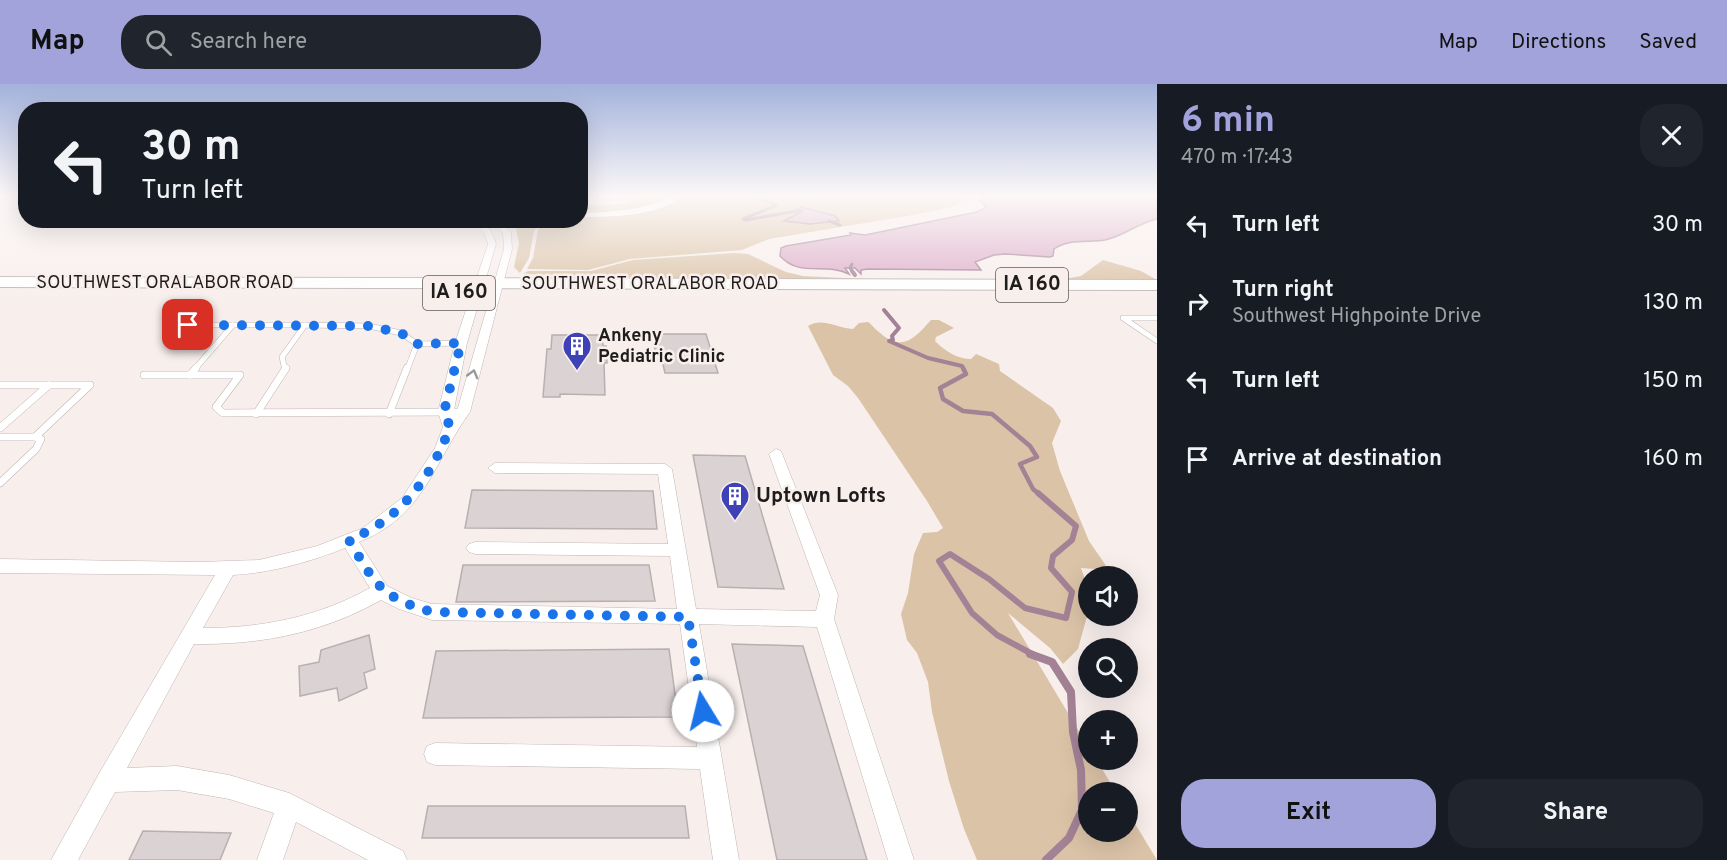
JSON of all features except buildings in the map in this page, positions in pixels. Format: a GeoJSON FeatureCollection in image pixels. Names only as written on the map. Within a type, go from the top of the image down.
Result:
{"type":"FeatureCollection","features":[{"type":"Feature","properties":{"kind":"main road","name":"SOUTHWEST ORALABOR ROAD"},"geometry":{"type":"LineString","coordinates":[[0,282],[478,288]]}},
{"type":"Feature","properties":{"kind":"main road","name":"SOUTHWEST ORALABOR ROAD"},"geometry":{"type":"LineString","coordinates":[[0,291],[1157,285]]}},
{"type":"Feature","properties":{"kind":"main road","name":"SOUTHWEST ORALABOR ROAD"},"geometry":{"type":"LineString","coordinates":[[498,288],[1157,295]]}},
{"type":"Feature","properties":{"kind":"street"},"geometry":{"type":"LineString","coordinates":[[2,564],[259,567],[321,551],[369,532],[408,502],[442,448],[461,343],[492,244],[488,232]]}},
{"type":"Feature","properties":{"kind":"street"},"geometry":{"type":"LineString","coordinates":[[447,419],[463,411],[498,288],[509,241],[506,232]]}},
{"type":"Feature","properties":{"kind":"street"},"geometry":{"type":"LineString","coordinates":[[776,454],[829,595],[824,619],[901,860]]}},
{"type":"Feature","properties":{"kind":"street"},"geometry":{"type":"LineString","coordinates":[[495,468],[665,469],[726,860]]}},
{"type":"Feature","properties":{"kind":"street"},"geometry":{"type":"LineString","coordinates":[[349,540],[381,591],[406,604],[432,612],[824,619]]}},
{"type":"Feature","properties":{"kind":"street"},"geometry":{"type":"LineString","coordinates":[[475,548],[678,550]]}},
{"type":"Feature","properties":{"kind":"street"},"geometry":{"type":"LineString","coordinates":[[64,860],[228,568]]}},
{"type":"Feature","properties":{"kind":"street"},"geometry":{"type":"LineString","coordinates":[[188,636],[232,637],[300,626],[361,603],[381,591]]}},
{"type":"Feature","properties":{"kind":"street"},"geometry":{"type":"LineString","coordinates":[[435,754],[710,758]]}},
{"type":"Feature","properties":{"kind":"street"},"geometry":{"type":"LineString","coordinates":[[108,780],[177,778],[229,787],[289,805],[394,860]]}},
{"type":"Feature","properties":{"kind":"street"},"geometry":{"type":"LineString","coordinates":[[270,860],[289,805]]}},
{"type":"Feature","properties":{"kind":"lane"},"geometry":{"type":"LineString","coordinates":[[1156,341],[1123,318],[1157,318]]}},
{"type":"Feature","properties":{"kind":"lane"},"geometry":{"type":"LineString","coordinates":[[1142,318],[1150,324]]}},
{"type":"Feature","properties":{"kind":"lane"},"geometry":{"type":"LineString","coordinates":[[188,325],[369,326],[401,333],[417,344],[461,343]]}},
{"type":"Feature","properties":{"kind":"lane"},"geometry":{"type":"LineString","coordinates":[[190,375],[233,325]]}},
{"type":"Feature","properties":{"kind":"lane"},"geometry":{"type":"LineString","coordinates":[[256,414],[286,368],[282,357],[305,325]]}},
{"type":"Feature","properties":{"kind":"lane"},"geometry":{"type":"LineString","coordinates":[[389,414],[417,344]]}},
{"type":"Feature","properties":{"kind":"lane"},"geometry":{"type":"LineString","coordinates":[[144,375],[240,375],[216,407],[223,413],[389,414],[447,419]]}},
{"type":"Feature","properties":{"kind":"lane"},"geometry":{"type":"LineString","coordinates":[[0,391],[4,385],[90,385],[35,437]]}},
{"type":"Feature","properties":{"kind":"lane"},"geometry":{"type":"LineString","coordinates":[[0,428],[49,385]]}},
{"type":"Feature","properties":{"kind":"lane"},"geometry":{"type":"LineString","coordinates":[[0,436],[35,437],[41,440],[36,449],[0,483]]}},
{"type":"Feature","properties":{"kind":"shaded area"},"geometry":{"type":"Polygon","coordinates":[[[517,232],[534,232],[529,258],[520,273],[514,267],[519,243],[517,232]]]}},
{"type":"Feature","properties":{"kind":"shaded area"},"geometry":{"type":"Polygon","coordinates":[[[538,232],[810,232],[769,239],[742,250],[630,259],[588,270],[527,269],[533,258],[538,232]]]}},
{"type":"Feature","properties":{"kind":"shaded area"},"geometry":{"type":"Polygon","coordinates":[[[879,232],[1126,232],[1105,240],[1066,243],[1054,249],[1053,256],[1050,257],[994,255],[975,262],[981,270],[868,269],[861,270],[861,274],[855,268],[845,268],[849,274],[831,269],[796,266],[780,256],[781,248],[786,246],[851,235],[850,233],[865,235],[879,232]]]}},
{"type":"Feature","properties":{"kind":"shaded area"},"geometry":{"type":"Polygon","coordinates":[[[748,254],[786,272],[803,276],[864,279],[1064,279],[1081,276],[1103,260],[1141,271],[1157,280],[692,279],[523,274],[528,271],[591,271],[633,260],[748,254]]]}},
{"type":"Feature","properties":{"kind":"shaded area"},"geometry":{"type":"Polygon","coordinates":[[[931,320],[939,320],[954,328],[936,337],[935,341],[961,358],[971,359],[976,354],[999,364],[1000,371],[1053,408],[1061,421],[1052,443],[1060,471],[1089,541],[1106,566],[1078,566],[1078,626],[1084,626],[1081,638],[1078,638],[1078,649],[1063,664],[1050,648],[1008,613],[1078,730],[1078,770],[1103,770],[1110,782],[1078,782],[1078,842],[1138,842],[1138,829],[1157,860],[977,860],[964,829],[949,781],[932,712],[928,682],[917,653],[907,640],[901,614],[908,593],[914,554],[923,533],[937,532],[943,528],[858,398],[848,386],[833,375],[808,326],[824,323],[853,329],[859,323],[868,322],[877,331],[895,342],[908,341],[931,320]]]}},
{"type":"Feature","properties":{"kind":"waterway"},"geometry":{"type":"LineString","coordinates":[[852,264],[850,268],[853,272]]}},
{"type":"Feature","properties":{"kind":"waterway"},"geometry":{"type":"LineString","coordinates":[[852,271],[855,275]]}},
{"type":"Feature","properties":{"kind":"waterway"},"geometry":{"type":"LineString","coordinates":[[884,310],[899,328],[892,336],[893,340],[889,341],[928,358],[962,366],[966,374],[940,388],[943,399],[963,411],[992,414],[1030,446],[1037,457],[1020,464],[1033,489],[1040,495]]}},
{"type":"Feature","properties":{"kind":"waterway"},"geometry":{"type":"LineString","coordinates":[[1034,655],[997,635],[972,613],[939,561],[950,554],[989,579],[1025,608],[1066,618],[1072,592],[1051,568],[1053,556],[1072,540],[1076,526],[1038,493]]}},
{"type":"Feature","properties":{"kind":"waterway"},"geometry":{"type":"LineString","coordinates":[[1030,654],[1052,662],[1071,692],[1073,732],[1081,770],[1082,810],[1069,838],[1046,860]]}},
{"type":"Feature","properties":{"kind":"place","name":"Ankeny Pediatric Clinic"},"geometry":{"type":"Point","coordinates":[577,372]}},
{"type":"Feature","properties":{"kind":"place","name":"Uptown Lofts"},"geometry":{"type":"Point","coordinates":[735,522]}},
{"type":"Feature","properties":{"kind":"route"},"geometry":{"type":"LineString","coordinates":[[188,325],[369,326],[401,333],[417,344],[461,343],[444,412],[450,427],[442,448],[427,475],[408,502],[369,532],[349,540],[381,591],[406,604],[432,612],[688,617],[703,711]]}}]}
